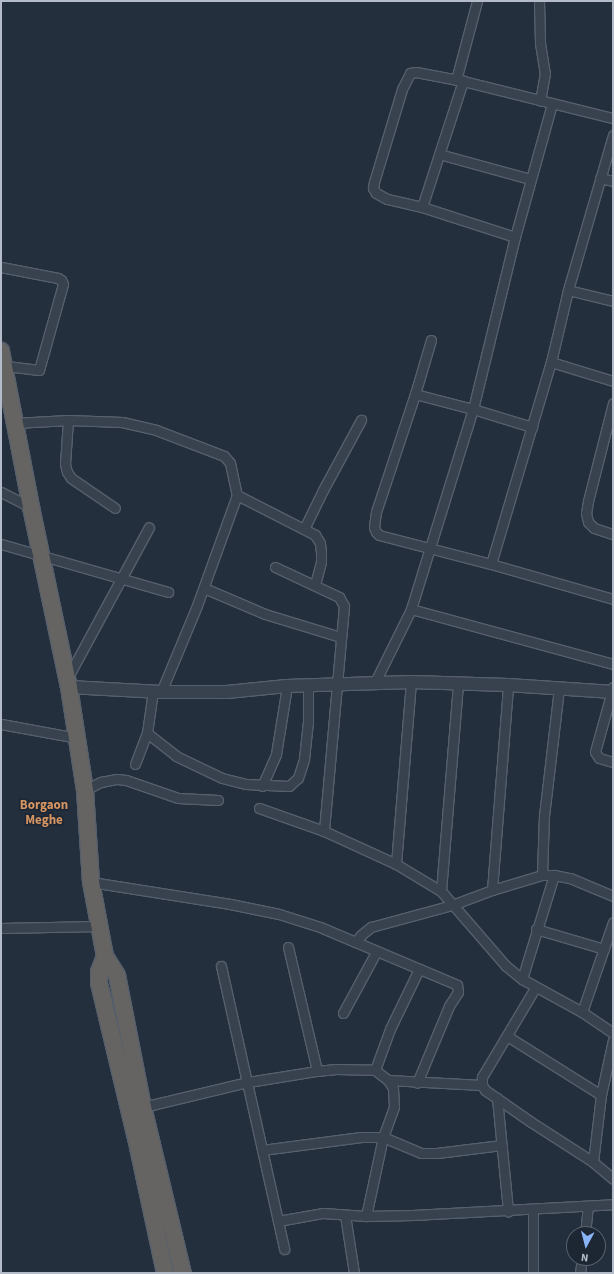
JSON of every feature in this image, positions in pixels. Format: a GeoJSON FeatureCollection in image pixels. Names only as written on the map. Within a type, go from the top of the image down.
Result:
{"type":"FeatureCollection","features":[{"type":"Feature","properties":{"kind":"highway"},"geometry":{"type":"LineString","coordinates":[[2,359],[68,683],[84,790],[91,882],[99,926],[105,956],[117,975],[143,1107],[184,1273]]}},
{"type":"Feature","properties":{"kind":"highway"},"geometry":{"type":"LineString","coordinates":[[105,956],[99,972],[98,983],[138,1147],[165,1273]]}},
{"type":"Feature","properties":{"kind":"street"},"geometry":{"type":"LineString","coordinates":[[422,207],[439,154],[459,81],[477,1]]}},
{"type":"Feature","properties":{"kind":"street"},"geometry":{"type":"LineString","coordinates":[[539,1],[540,43],[545,73],[540,101]]}},
{"type":"Feature","properties":{"kind":"street"},"geometry":{"type":"LineString","coordinates":[[515,236],[422,207],[380,196],[374,188],[374,182],[402,89],[410,73],[416,72],[459,81],[613,118]]}},
{"type":"Feature","properties":{"kind":"street"},"geometry":{"type":"LineString","coordinates":[[375,682],[411,609],[473,409],[515,236],[552,104]]}},
{"type":"Feature","properties":{"kind":"street"},"geometry":{"type":"LineString","coordinates":[[491,564],[551,362],[568,290],[613,135]]}},
{"type":"Feature","properties":{"kind":"street"},"geometry":{"type":"LineString","coordinates":[[439,154],[530,179]]}},
{"type":"Feature","properties":{"kind":"street"},"geometry":{"type":"LineString","coordinates":[[600,178],[613,181]]}},
{"type":"Feature","properties":{"kind":"street"},"geometry":{"type":"LineString","coordinates":[[1,267],[58,278],[63,284],[39,370],[2,359]]}},
{"type":"Feature","properties":{"kind":"street"},"geometry":{"type":"LineString","coordinates":[[568,290],[613,301]]}},
{"type":"Feature","properties":{"kind":"street"},"geometry":{"type":"LineString","coordinates":[[431,340],[415,394],[376,512],[374,527],[379,535],[429,547],[613,599]]}},
{"type":"Feature","properties":{"kind":"street"},"geometry":{"type":"LineString","coordinates":[[551,362],[613,381]]}},
{"type":"Feature","properties":{"kind":"street"},"geometry":{"type":"LineString","coordinates":[[415,394],[473,409],[532,427]]}},
{"type":"Feature","properties":{"kind":"street"},"geometry":{"type":"LineString","coordinates":[[613,403],[586,513],[588,522],[594,528],[613,534]]}},
{"type":"Feature","properties":{"kind":"street"},"geometry":{"type":"LineString","coordinates":[[68,420],[65,464],[67,472],[71,478],[115,508]]}},
{"type":"Feature","properties":{"kind":"street"},"geometry":{"type":"LineString","coordinates":[[15,423],[68,420],[122,422],[140,426],[224,456],[230,463],[237,495],[204,588],[157,692],[147,733],[135,764]]}},
{"type":"Feature","properties":{"kind":"street"},"geometry":{"type":"LineString","coordinates":[[304,529],[323,490],[361,420]]}},
{"type":"Feature","properties":{"kind":"street"},"geometry":{"type":"LineString","coordinates":[[1,492],[31,507]]}},
{"type":"Feature","properties":{"kind":"street"},"geometry":{"type":"LineString","coordinates":[[237,495],[315,535],[320,543],[321,562],[315,584]]}},
{"type":"Feature","properties":{"kind":"street"},"geometry":{"type":"LineString","coordinates":[[149,527],[68,683],[157,692],[227,692],[287,686],[375,682],[393,684],[411,682],[458,683],[613,691],[595,752],[598,758],[613,762]]}},
{"type":"Feature","properties":{"kind":"street"},"geometry":{"type":"LineString","coordinates":[[1,544],[41,554],[168,592]]}},
{"type":"Feature","properties":{"kind":"street"},"geometry":{"type":"LineString","coordinates":[[275,567],[315,584],[339,597],[342,601],[344,614],[340,637],[324,832]]}},
{"type":"Feature","properties":{"kind":"street"},"geometry":{"type":"LineString","coordinates":[[204,588],[265,614],[340,637]]}},
{"type":"Feature","properties":{"kind":"street"},"geometry":{"type":"LineString","coordinates":[[411,609],[613,664]]}},
{"type":"Feature","properties":{"kind":"street"},"geometry":{"type":"LineString","coordinates":[[396,864],[411,682]]}},
{"type":"Feature","properties":{"kind":"street"},"geometry":{"type":"LineString","coordinates":[[440,891],[458,683]]}},
{"type":"Feature","properties":{"kind":"street"},"geometry":{"type":"LineString","coordinates":[[147,733],[187,763],[222,778],[262,786],[289,786],[298,778],[304,760],[307,739],[308,685]]}},
{"type":"Feature","properties":{"kind":"street"},"geometry":{"type":"LineString","coordinates":[[492,890],[508,685]]}},
{"type":"Feature","properties":{"kind":"street"},"geometry":{"type":"LineString","coordinates":[[262,786],[276,754],[287,686]]}},
{"type":"Feature","properties":{"kind":"street"},"geometry":{"type":"LineString","coordinates":[[542,875],[544,816],[560,688]]}},
{"type":"Feature","properties":{"kind":"street"},"geometry":{"type":"LineString","coordinates":[[1,724],[77,738]]}},
{"type":"Feature","properties":{"kind":"street"},"geometry":{"type":"LineString","coordinates":[[84,790],[101,782],[117,779],[126,780],[178,798],[218,800]]}},
{"type":"Feature","properties":{"kind":"street"},"geometry":{"type":"LineString","coordinates":[[259,808],[324,832],[396,864],[440,891],[506,966],[535,988],[582,1012],[613,1033]]}},
{"type":"Feature","properties":{"kind":"street"},"geometry":{"type":"LineString","coordinates":[[356,942],[361,935],[371,927],[452,905],[492,890],[542,875],[554,875],[570,878],[613,896]]}},
{"type":"Feature","properties":{"kind":"street"},"geometry":{"type":"LineString","coordinates":[[522,979],[536,929],[554,875]]}},
{"type":"Feature","properties":{"kind":"street"},"geometry":{"type":"LineString","coordinates":[[91,882],[230,904],[279,914],[320,927],[457,985],[458,992],[449,1006],[417,1082]]}},
{"type":"Feature","properties":{"kind":"street"},"geometry":{"type":"LineString","coordinates":[[582,1012],[613,922]]}},
{"type":"Feature","properties":{"kind":"street"},"geometry":{"type":"LineString","coordinates":[[1,928],[99,926]]}},
{"type":"Feature","properties":{"kind":"street"},"geometry":{"type":"LineString","coordinates":[[536,929],[604,949]]}},
{"type":"Feature","properties":{"kind":"street"},"geometry":{"type":"LineString","coordinates":[[288,947],[317,1071]]}},
{"type":"Feature","properties":{"kind":"street"},"geometry":{"type":"LineString","coordinates":[[343,1014],[376,952]]}},
{"type":"Feature","properties":{"kind":"street"},"geometry":{"type":"LineString","coordinates":[[222,966],[284,1249]]}},
{"type":"Feature","properties":{"kind":"street"},"geometry":{"type":"LineString","coordinates":[[375,1070],[390,1029],[419,969]]}},
{"type":"Feature","properties":{"kind":"street"},"geometry":{"type":"LineString","coordinates":[[482,1086],[482,1077],[535,988]]}},
{"type":"Feature","properties":{"kind":"street"},"geometry":{"type":"LineString","coordinates":[[506,1036],[601,1094]]}},
{"type":"Feature","properties":{"kind":"street"},"geometry":{"type":"LineString","coordinates":[[593,1162],[601,1094],[613,1040]]}},
{"type":"Feature","properties":{"kind":"street"},"geometry":{"type":"LineString","coordinates":[[143,1107],[248,1082],[336,1069],[375,1070],[388,1080],[393,1088],[394,1107],[383,1137],[366,1216]]}},
{"type":"Feature","properties":{"kind":"street"},"geometry":{"type":"LineString","coordinates":[[388,1080],[482,1086],[497,1098],[593,1162],[613,1179]]}},
{"type":"Feature","properties":{"kind":"street"},"geometry":{"type":"LineString","coordinates":[[497,1098],[508,1211]]}},
{"type":"Feature","properties":{"kind":"street"},"geometry":{"type":"LineString","coordinates":[[262,1150],[361,1137],[383,1137],[421,1153],[437,1153],[502,1145]]}},
{"type":"Feature","properties":{"kind":"street"},"geometry":{"type":"LineString","coordinates":[[278,1221],[323,1213],[366,1216],[508,1211],[613,1204]]}},
{"type":"Feature","properties":{"kind":"street"},"geometry":{"type":"LineString","coordinates":[[586,1226],[588,1206]]}},
{"type":"Feature","properties":{"kind":"street"},"geometry":{"type":"LineString","coordinates":[[533,1209],[533,1273]]}},
{"type":"Feature","properties":{"kind":"street"},"geometry":{"type":"LineString","coordinates":[[345,1214],[354,1273]]}},
{"type":"Feature","properties":{"kind":"district","name":"Borgaon Meghe"},"geometry":{"type":"Point","coordinates":[44,814]}}]}
